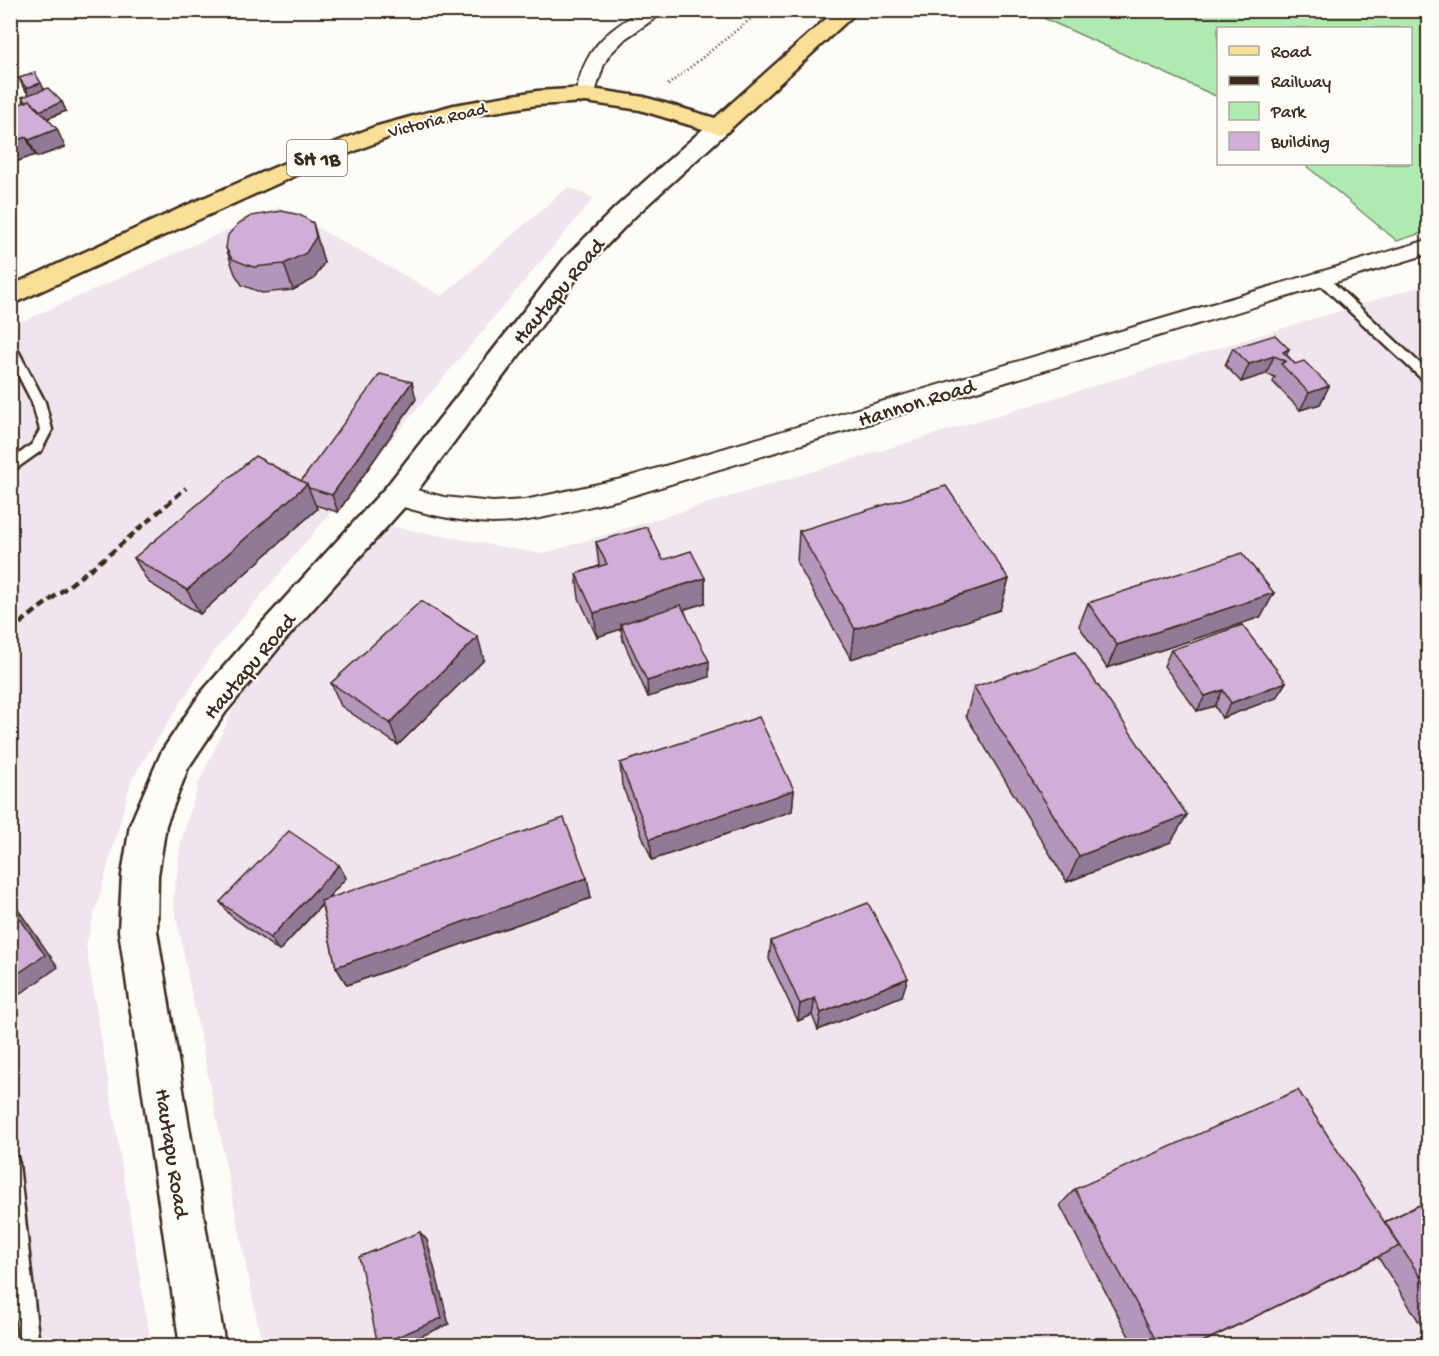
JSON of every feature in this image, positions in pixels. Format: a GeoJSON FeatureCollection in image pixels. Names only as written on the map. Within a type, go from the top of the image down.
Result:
{"type":"FeatureCollection","features":[{"type":"Feature","properties":{"kind":"main road"},"geometry":{"type":"LineString","coordinates":[[719,127],[849,10]]}},
{"type":"Feature","properties":{"kind":"main road","name":"Victoria Road"},"geometry":{"type":"LineString","coordinates":[[10,297],[203,207],[382,132],[420,120],[490,105],[561,95],[586,95],[644,104],[719,127]]}},
{"type":"Feature","properties":{"kind":"street"},"geometry":{"type":"LineString","coordinates":[[586,95],[587,83],[601,51],[614,36],[658,10]]}},
{"type":"Feature","properties":{"kind":"street","name":"Hautapu Road"},"geometry":{"type":"LineString","coordinates":[[203,1346],[138,931],[140,875],[148,825],[174,761],[213,703],[274,631],[397,495],[574,264],[624,213],[719,127]]}},
{"type":"Feature","properties":{"kind":"street","name":"Hannon Road"},"geometry":{"type":"LineString","coordinates":[[397,495],[427,504],[472,512],[523,510],[621,489],[1428,247]]}},
{"type":"Feature","properties":{"kind":"lane"},"geometry":{"type":"LineString","coordinates":[[1322,279],[1428,378]]}},
{"type":"Feature","properties":{"kind":"lane"},"geometry":{"type":"LineString","coordinates":[[10,347],[39,403],[47,425],[46,432],[38,446],[10,468]]}},
{"type":"Feature","properties":{"kind":"lane"},"geometry":{"type":"LineString","coordinates":[[10,1164],[29,1346]]}},
{"type":"Feature","properties":{"kind":"path"},"geometry":{"type":"LineString","coordinates":[[644,104],[762,10]]}},
{"type":"Feature","properties":{"kind":"shaded area"},"geometry":{"type":"Polygon","coordinates":[[[568,187],[594,198],[212,654],[132,779],[86,945],[151,1345],[11,1345],[10,327],[279,207],[442,296],[568,187]]]}},
{"type":"Feature","properties":{"kind":"shaded area"},"geometry":{"type":"Polygon","coordinates":[[[1428,284],[1428,1345],[262,1345],[173,901],[181,841],[198,785],[239,696],[308,610],[388,526],[542,554],[1428,284]]]}},
{"type":"Feature","properties":{"kind":"green space"},"geometry":{"type":"Polygon","coordinates":[[[1028,11],[1428,11],[1428,231],[1397,241],[1305,165],[1412,165],[1412,27],[1217,27],[1217,97],[1028,11]]]}},
{"type":"Feature","properties":{"kind":"building"},"geometry":{"type":"Polygon","coordinates":[[[35,73],[41,83],[26,88],[19,78],[35,73]]]}},
{"type":"Feature","properties":{"kind":"building"},"geometry":{"type":"Polygon","coordinates":[[[48,88],[62,102],[39,111],[30,100],[26,102],[22,97],[48,88]]]}},
{"type":"Feature","properties":{"kind":"building"},"geometry":{"type":"Polygon","coordinates":[[[30,100],[57,129],[29,140],[26,137],[10,143],[10,108],[30,100]]]}},
{"type":"Feature","properties":{"kind":"building"},"geometry":{"type":"Polygon","coordinates":[[[282,211],[300,215],[313,223],[316,237],[306,253],[284,264],[253,267],[232,259],[226,248],[228,235],[239,223],[251,216],[282,211]]]}},
{"type":"Feature","properties":{"kind":"building"},"geometry":{"type":"Polygon","coordinates":[[[1275,335],[1289,349],[1283,352],[1295,364],[1304,361],[1329,386],[1309,393],[1281,364],[1286,361],[1274,356],[1249,364],[1233,348],[1275,335]]]}},
{"type":"Feature","properties":{"kind":"building"},"geometry":{"type":"Polygon","coordinates":[[[380,374],[412,382],[332,495],[309,488],[301,481],[380,374]]]}},
{"type":"Feature","properties":{"kind":"building"},"geometry":{"type":"Polygon","coordinates":[[[255,456],[307,484],[187,590],[134,558],[255,456]]]}},
{"type":"Feature","properties":{"kind":"building"},"geometry":{"type":"Polygon","coordinates":[[[946,486],[1009,579],[855,629],[799,531],[946,486]]]}},
{"type":"Feature","properties":{"kind":"building"},"geometry":{"type":"Polygon","coordinates":[[[647,527],[663,560],[691,551],[705,578],[594,613],[576,574],[607,564],[596,542],[647,527]]]}},
{"type":"Feature","properties":{"kind":"building"},"geometry":{"type":"Polygon","coordinates":[[[1242,553],[1274,593],[1117,645],[1088,603],[1242,553]]]}},
{"type":"Feature","properties":{"kind":"building"},"geometry":{"type":"Polygon","coordinates":[[[421,601],[478,637],[390,723],[331,683],[421,601]]]}},
{"type":"Feature","properties":{"kind":"building"},"geometry":{"type":"Polygon","coordinates":[[[681,605],[709,661],[647,681],[621,624],[681,605]]]}},
{"type":"Feature","properties":{"kind":"building"},"geometry":{"type":"Polygon","coordinates":[[[1242,625],[1286,682],[1231,703],[1223,690],[1205,696],[1171,650],[1242,625]]]}},
{"type":"Feature","properties":{"kind":"building"},"geometry":{"type":"Polygon","coordinates":[[[1075,652],[1187,815],[1079,856],[974,687],[1075,652]]]}},
{"type":"Feature","properties":{"kind":"building"},"geometry":{"type":"Polygon","coordinates":[[[759,717],[794,790],[650,839],[620,763],[759,717]]]}},
{"type":"Feature","properties":{"kind":"building"},"geometry":{"type":"Polygon","coordinates":[[[564,818],[587,878],[336,967],[321,901],[564,818]]]}},
{"type":"Feature","properties":{"kind":"building"},"geometry":{"type":"Polygon","coordinates":[[[289,831],[339,865],[270,938],[220,902],[289,831]]]}},
{"type":"Feature","properties":{"kind":"building"},"geometry":{"type":"Polygon","coordinates":[[[868,903],[908,978],[821,1013],[815,998],[800,1004],[771,941],[868,903]]]}},
{"type":"Feature","properties":{"kind":"building"},"geometry":{"type":"Polygon","coordinates":[[[10,904],[45,955],[10,979],[10,904]]]}},
{"type":"Feature","properties":{"kind":"building"},"geometry":{"type":"Polygon","coordinates":[[[1298,1090],[1400,1246],[1194,1346],[1159,1346],[1075,1189],[1298,1090]]]}},
{"type":"Feature","properties":{"kind":"building"},"geometry":{"type":"Polygon","coordinates":[[[1428,1201],[1428,1289],[1385,1222],[1428,1201]]]}},
{"type":"Feature","properties":{"kind":"building"},"geometry":{"type":"Polygon","coordinates":[[[420,1232],[442,1318],[378,1345],[359,1257],[420,1232]]]}},
{"type":"Feature","properties":{"kind":"railway"},"geometry":{"type":"LineString","coordinates":[[10,631],[111,553],[186,488]]}}]}
